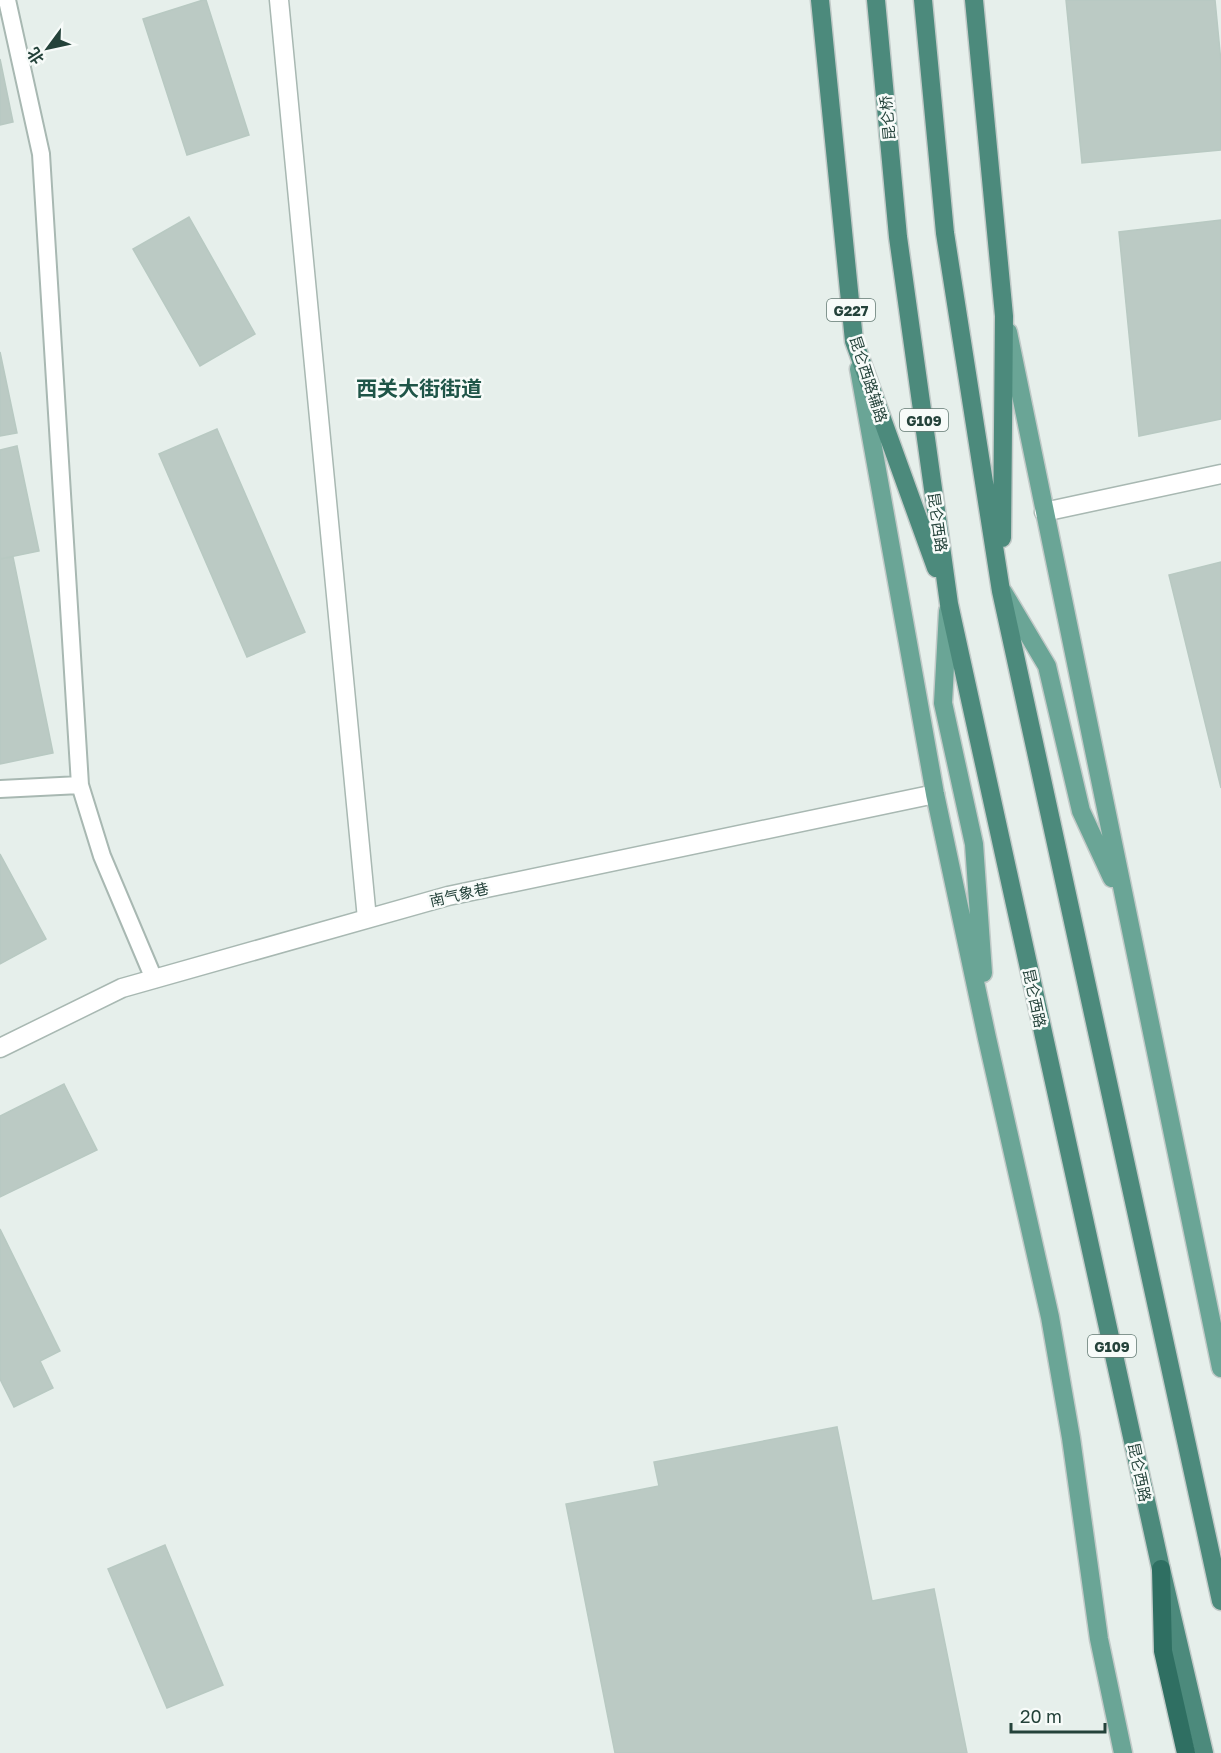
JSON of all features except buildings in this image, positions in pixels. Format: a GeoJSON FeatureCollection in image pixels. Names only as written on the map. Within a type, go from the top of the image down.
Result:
{"type":"FeatureCollection","features":[{"type":"Feature","properties":{"kind":"highway","name":"昆仑西路辅路"},"geometry":{"type":"LineString","coordinates":[[820,0],[854,341],[949,604]]}},
{"type":"Feature","properties":{"kind":"highway","name":"昆仑桥"},"geometry":{"type":"LineString","coordinates":[[876,0],[898,237]]}},
{"type":"Feature","properties":{"kind":"highway"},"geometry":{"type":"LineString","coordinates":[[923,0],[945,233],[1002,591],[1221,1601]]}},
{"type":"Feature","properties":{"kind":"highway"},"geometry":{"type":"LineString","coordinates":[[974,0],[1004,316],[1002,591]]}},
{"type":"Feature","properties":{"kind":"highway","name":"昆仑西路"},"geometry":{"type":"LineString","coordinates":[[898,237],[949,604],[1161,1569],[1204,1753]]}},
{"type":"Feature","properties":{"kind":"highway"},"geometry":{"type":"LineString","coordinates":[[1161,1569],[1163,1651],[1186,1753]]}},
{"type":"Feature","properties":{"kind":"main road"},"geometry":{"type":"LineString","coordinates":[[1004,316],[1221,1368]]}},
{"type":"Feature","properties":{"kind":"main road"},"geometry":{"type":"LineString","coordinates":[[854,341],[935,794],[1050,1317],[1071,1438],[1099,1640],[1123,1753]]}},
{"type":"Feature","properties":{"kind":"main road"},"geometry":{"type":"LineString","coordinates":[[1002,591],[1047,666],[1082,812],[1126,906]]}},
{"type":"Feature","properties":{"kind":"main road"},"geometry":{"type":"LineString","coordinates":[[949,604],[943,703],[974,843],[987,1038]]}},
{"type":"Feature","properties":{"kind":"street"},"geometry":{"type":"LineString","coordinates":[[279,0],[367,919]]}},
{"type":"Feature","properties":{"kind":"street"},"geometry":{"type":"LineString","coordinates":[[1044,512],[1221,474]]}},
{"type":"Feature","properties":{"kind":"street","name":"南气象巷"},"geometry":{"type":"LineString","coordinates":[[0,1048],[122,988],[448,896],[935,794]]}},
{"type":"Feature","properties":{"kind":"lane"},"geometry":{"type":"LineString","coordinates":[[7,0],[41,154],[80,785],[102,856],[154,979]]}},
{"type":"Feature","properties":{"kind":"lane"},"geometry":{"type":"LineString","coordinates":[[0,789],[80,785]]}},
{"type":"Feature","properties":{"kind":"district","name":"西关大街街道"},"geometry":{"type":"Point","coordinates":[419,388]}}]}
